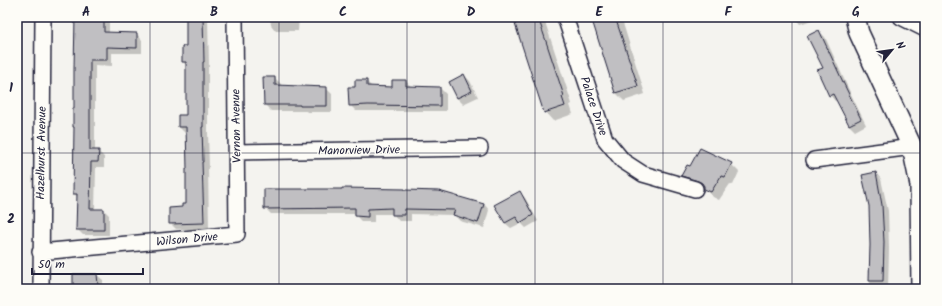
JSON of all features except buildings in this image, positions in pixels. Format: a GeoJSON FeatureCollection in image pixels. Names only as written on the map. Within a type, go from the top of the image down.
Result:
{"type":"FeatureCollection","features":[{"type":"Feature","properties":{"kind":"street","name":"Hazelhurst Avenue"},"geometry":{"type":"LineString","coordinates":[[41,289],[40,252],[43,17]]}},
{"type":"Feature","properties":{"kind":"street","name":"Vernon Avenue"},"geometry":{"type":"LineString","coordinates":[[235,17],[237,234]]}},
{"type":"Feature","properties":{"kind":"street","name":"Palace Drive"},"geometry":{"type":"LineString","coordinates":[[565,17],[605,139],[623,161],[643,174],[695,189]]}},
{"type":"Feature","properties":{"kind":"street"},"geometry":{"type":"LineString","coordinates":[[855,17],[858,32],[912,147],[920,185],[921,289]]}},
{"type":"Feature","properties":{"kind":"street"},"geometry":{"type":"LineString","coordinates":[[900,17],[925,29]]}},
{"type":"Feature","properties":{"kind":"street"},"geometry":{"type":"LineString","coordinates":[[814,160],[912,147]]}},
{"type":"Feature","properties":{"kind":"street","name":"Manorview Drive"},"geometry":{"type":"LineString","coordinates":[[237,152],[480,148]]}},
{"type":"Feature","properties":{"kind":"street","name":"Wilson Drive"},"geometry":{"type":"LineString","coordinates":[[40,252],[237,234]]}}]}
